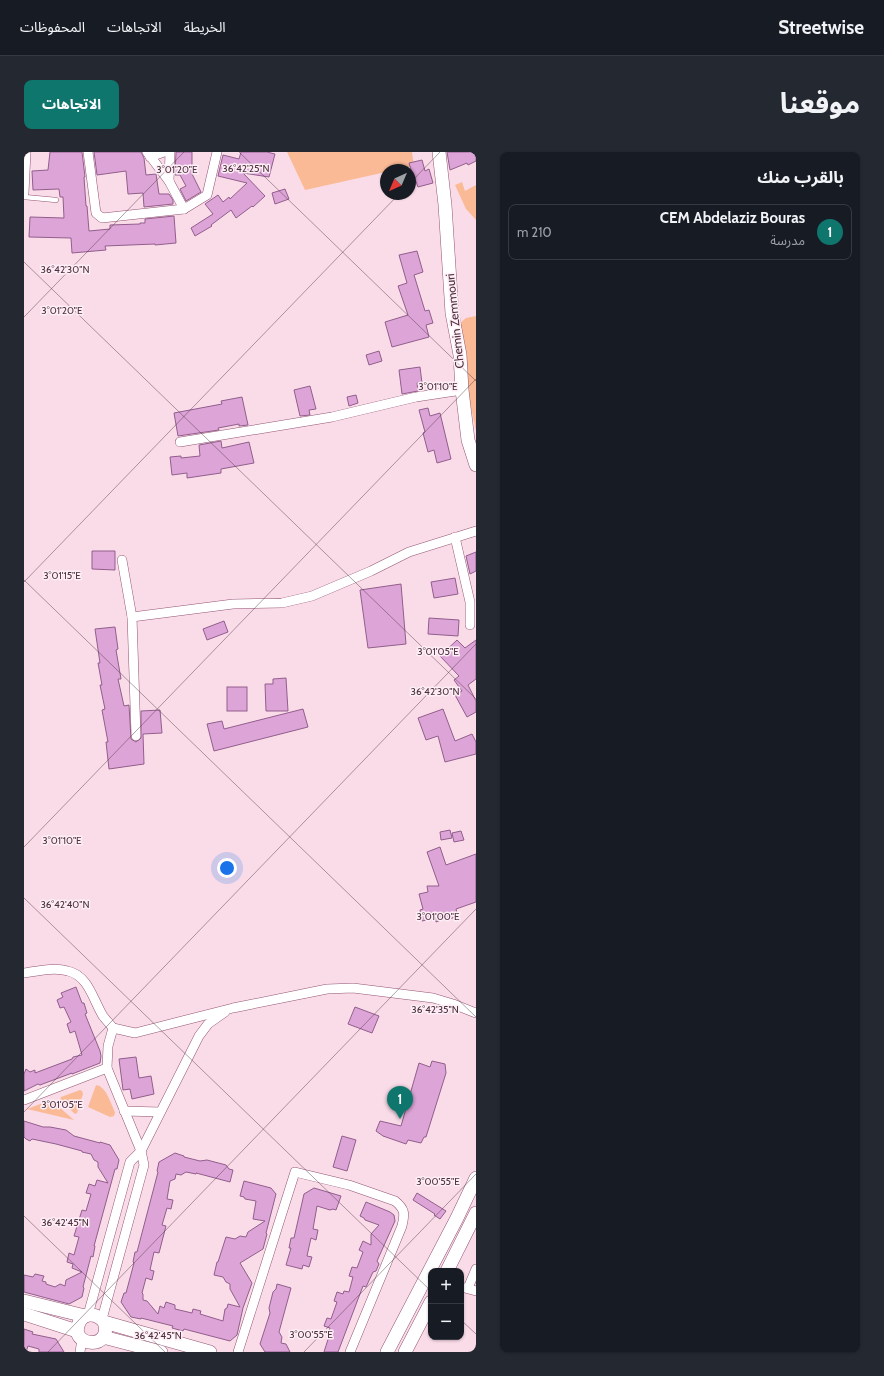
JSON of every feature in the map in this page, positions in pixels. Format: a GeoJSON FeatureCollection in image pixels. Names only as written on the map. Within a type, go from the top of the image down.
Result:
{"type":"FeatureCollection","features":[{"type":"Feature","properties":{"kind":"street"},"geometry":{"type":"LineString","coordinates":[[24,193],[26,152]]}},
{"type":"Feature","properties":{"kind":"street"},"geometry":{"type":"LineString","coordinates":[[88,152],[96,213],[102,218],[184,210],[207,195],[217,152]]}},
{"type":"Feature","properties":{"kind":"street"},"geometry":{"type":"LineString","coordinates":[[164,152],[149,155],[169,181],[184,210]]}},
{"type":"Feature","properties":{"kind":"street"},"geometry":{"type":"LineString","coordinates":[[169,181],[170,152]]}},
{"type":"Feature","properties":{"kind":"street","name":"Chemin Zemmouri"},"geometry":{"type":"LineString","coordinates":[[439,152],[445,206],[452,313],[460,355],[462,390],[468,440],[476,465]]}},
{"type":"Feature","properties":{"kind":"street"},"geometry":{"type":"LineString","coordinates":[[180,442],[332,418],[416,397],[462,390]]}},
{"type":"Feature","properties":{"kind":"street"},"geometry":{"type":"LineString","coordinates":[[132,617],[233,604],[282,603],[312,596],[371,571],[410,552],[476,531]]}},
{"type":"Feature","properties":{"kind":"street"},"geometry":{"type":"LineString","coordinates":[[455,537],[470,602],[470,625]]}},
{"type":"Feature","properties":{"kind":"street"},"geometry":{"type":"LineString","coordinates":[[122,560],[132,617],[136,736]]}},
{"type":"Feature","properties":{"kind":"street"},"geometry":{"type":"LineString","coordinates":[[24,973],[46,970],[68,971],[81,978],[92,992],[103,1015],[113,1028],[134,1033],[233,1008],[328,989],[353,988],[433,998],[476,1013]]}},
{"type":"Feature","properties":{"kind":"street"},"geometry":{"type":"LineString","coordinates":[[80,1341],[78,1325],[80,1320],[87,1316],[130,1162],[141,1151],[199,1036],[208,1024],[233,1008]]}},
{"type":"Feature","properties":{"kind":"street"},"geometry":{"type":"LineString","coordinates":[[99,1344],[106,1330],[103,1321],[144,1165],[141,1151],[107,1068],[108,1046],[113,1028]]}},
{"type":"Feature","properties":{"kind":"street"},"geometry":{"type":"LineString","coordinates":[[24,1100],[107,1068]]}},
{"type":"Feature","properties":{"kind":"street"},"geometry":{"type":"LineString","coordinates":[[124,1111],[160,1112]]}},
{"type":"Feature","properties":{"kind":"street"},"geometry":{"type":"LineString","coordinates":[[238,1352],[295,1172],[349,1185],[395,1202],[401,1206],[404,1215],[402,1226],[350,1352]]}},
{"type":"Feature","properties":{"kind":"street"},"geometry":{"type":"LineString","coordinates":[[387,1352],[460,1212],[476,1178]]}},
{"type":"Feature","properties":{"kind":"street"},"geometry":{"type":"LineString","coordinates":[[448,1268],[476,1213]]}},
{"type":"Feature","properties":{"kind":"street"},"geometry":{"type":"LineString","coordinates":[[468,1289],[476,1269]]}},
{"type":"Feature","properties":{"kind":"street"},"geometry":{"type":"LineString","coordinates":[[24,1301],[87,1316],[96,1315],[103,1321],[210,1352]]}},
{"type":"Feature","properties":{"kind":"street"},"geometry":{"type":"LineString","coordinates":[[405,1352],[430,1304]]}},
{"type":"Feature","properties":{"kind":"street"},"geometry":{"type":"LineString","coordinates":[[24,1314],[80,1341],[161,1352]]}},
{"type":"Feature","properties":{"kind":"lane"},"geometry":{"type":"LineString","coordinates":[[24,198],[56,200]]}},
{"type":"Feature","properties":{"kind":"shaded area"},"geometry":{"type":"Polygon","coordinates":[[[287,152],[412,152],[414,164],[380,164],[380,173],[305,190],[287,152]]]}},
{"type":"Feature","properties":{"kind":"shaded area"},"geometry":{"type":"Polygon","coordinates":[[[462,182],[465,191],[476,185],[476,220],[466,209],[455,185],[462,182]]]}},
{"type":"Feature","properties":{"kind":"shaded area"},"geometry":{"type":"Polygon","coordinates":[[[476,316],[476,431],[467,388],[460,323],[466,318],[476,316]]]}},
{"type":"Feature","properties":{"kind":"shaded area"},"geometry":{"type":"Polygon","coordinates":[[[96,1085],[100,1086],[108,1096],[115,1112],[114,1116],[110,1117],[88,1107],[96,1085]]]}},
{"type":"Feature","properties":{"kind":"shaded area"},"geometry":{"type":"Polygon","coordinates":[[[80,1090],[83,1094],[77,1113],[75,1114],[60,1100],[61,1097],[80,1090]]]}},
{"type":"Feature","properties":{"kind":"shaded area"},"geometry":{"type":"Polygon","coordinates":[[[51,1100],[74,1120],[27,1109],[51,1100]]]}},
{"type":"Feature","properties":{"kind":"building"},"geometry":{"type":"Polygon","coordinates":[[[50,152],[82,152],[89,231],[110,229],[110,225],[140,224],[145,223],[145,219],[174,216],[176,243],[105,246],[106,250],[72,253],[71,238],[29,237],[30,217],[64,218],[63,197],[60,197],[59,189],[33,190],[32,171],[48,170],[50,152]]]}},
{"type":"Feature","properties":{"kind":"building"},"geometry":{"type":"Polygon","coordinates":[[[94,152],[141,152],[144,158],[146,175],[156,174],[159,194],[169,194],[173,200],[173,204],[144,207],[143,193],[128,194],[126,171],[97,175],[94,152]]]}},
{"type":"Feature","properties":{"kind":"building"},"geometry":{"type":"Polygon","coordinates":[[[176,152],[192,152],[192,174],[201,192],[186,201],[180,189],[186,186],[180,175],[175,175],[176,152]]]}},
{"type":"Feature","properties":{"kind":"building"},"geometry":{"type":"Polygon","coordinates":[[[241,152],[267,152],[275,154],[269,177],[243,173],[265,196],[253,207],[252,206],[236,218],[231,210],[211,225],[212,226],[195,236],[191,228],[213,214],[205,204],[218,195],[223,202],[229,197],[230,199],[247,183],[218,176],[223,155],[239,159],[241,152]]]}},
{"type":"Feature","properties":{"kind":"building"},"geometry":{"type":"Polygon","coordinates":[[[447,152],[476,152],[476,161],[450,170],[447,152]]]}},
{"type":"Feature","properties":{"kind":"building"},"geometry":{"type":"Polygon","coordinates":[[[422,160],[425,171],[429,169],[433,183],[418,187],[416,182],[416,164],[409,163],[422,160]]]}},
{"type":"Feature","properties":{"kind":"building"},"geometry":{"type":"Polygon","coordinates":[[[285,189],[289,199],[275,204],[272,193],[285,189]]]}},
{"type":"Feature","properties":{"kind":"building"},"geometry":{"type":"Polygon","coordinates":[[[417,251],[423,272],[414,275],[425,311],[429,310],[433,323],[426,325],[429,337],[392,347],[385,322],[408,315],[398,286],[407,283],[399,255],[417,251]]]}},
{"type":"Feature","properties":{"kind":"building"},"geometry":{"type":"Polygon","coordinates":[[[379,351],[382,361],[369,365],[366,355],[379,351]]]}},
{"type":"Feature","properties":{"kind":"building"},"geometry":{"type":"Polygon","coordinates":[[[420,367],[422,383],[417,383],[418,391],[402,394],[399,370],[420,367]]]}},
{"type":"Feature","properties":{"kind":"building"},"geometry":{"type":"Polygon","coordinates":[[[310,386],[316,409],[309,410],[310,415],[300,416],[294,390],[310,386]]]}},
{"type":"Feature","properties":{"kind":"building"},"geometry":{"type":"Polygon","coordinates":[[[356,395],[358,403],[349,406],[347,397],[356,395]]]}},
{"type":"Feature","properties":{"kind":"building"},"geometry":{"type":"Polygon","coordinates":[[[242,397],[248,425],[239,426],[239,424],[218,428],[219,430],[178,436],[174,413],[222,404],[221,401],[242,397]]]}},
{"type":"Feature","properties":{"kind":"building"},"geometry":{"type":"Polygon","coordinates":[[[428,408],[430,416],[440,413],[451,459],[437,463],[434,450],[428,452],[423,433],[425,432],[419,410],[428,408]]]}},
{"type":"Feature","properties":{"kind":"building"},"geometry":{"type":"Polygon","coordinates":[[[221,441],[222,448],[249,442],[254,463],[221,469],[221,473],[187,478],[187,473],[172,475],[170,457],[181,456],[181,458],[200,456],[199,445],[221,441]]]}},
{"type":"Feature","properties":{"kind":"building"},"geometry":{"type":"Polygon","coordinates":[[[92,551],[115,551],[115,570],[92,569],[92,551]]]}},
{"type":"Feature","properties":{"kind":"building"},"geometry":{"type":"Polygon","coordinates":[[[476,552],[476,571],[470,574],[466,556],[476,552]]]}},
{"type":"Feature","properties":{"kind":"building"},"geometry":{"type":"Polygon","coordinates":[[[455,578],[458,594],[434,598],[431,582],[455,578]]]}},
{"type":"Feature","properties":{"kind":"building"},"geometry":{"type":"Polygon","coordinates":[[[401,584],[406,644],[368,648],[360,590],[401,584]]]}},
{"type":"Feature","properties":{"kind":"building"},"geometry":{"type":"Polygon","coordinates":[[[429,618],[459,620],[458,636],[428,634],[429,618]]]}},
{"type":"Feature","properties":{"kind":"building"},"geometry":{"type":"Polygon","coordinates":[[[224,621],[228,632],[207,640],[203,629],[224,621]]]}},
{"type":"Feature","properties":{"kind":"building"},"geometry":{"type":"Polygon","coordinates":[[[115,627],[118,649],[116,650],[121,679],[118,679],[124,706],[129,705],[131,739],[136,742],[141,738],[141,711],[160,710],[162,733],[143,734],[144,764],[109,769],[106,742],[108,742],[102,710],[105,709],[100,685],[102,685],[98,663],[100,663],[95,629],[115,627]]]}},
{"type":"Feature","properties":{"kind":"building"},"geometry":{"type":"Polygon","coordinates":[[[457,640],[465,648],[476,640],[476,679],[468,685],[476,701],[476,712],[467,717],[455,695],[462,691],[454,680],[459,676],[440,656],[457,640]]]}},
{"type":"Feature","properties":{"kind":"building"},"geometry":{"type":"Polygon","coordinates":[[[286,678],[288,711],[266,711],[265,684],[273,684],[273,679],[286,678]]]}},
{"type":"Feature","properties":{"kind":"building"},"geometry":{"type":"Polygon","coordinates":[[[227,687],[247,687],[247,711],[227,711],[227,687]]]}},
{"type":"Feature","properties":{"kind":"building"},"geometry":{"type":"Polygon","coordinates":[[[303,709],[308,727],[214,751],[207,724],[222,721],[224,729],[303,709]]]}},
{"type":"Feature","properties":{"kind":"building"},"geometry":{"type":"Polygon","coordinates":[[[443,709],[455,741],[472,734],[476,742],[476,754],[445,762],[438,736],[426,740],[418,718],[443,709]]]}},
{"type":"Feature","properties":{"kind":"building"},"geometry":{"type":"Polygon","coordinates":[[[450,830],[452,838],[441,840],[440,832],[450,830]]]}},
{"type":"Feature","properties":{"kind":"building"},"geometry":{"type":"Polygon","coordinates":[[[461,831],[464,840],[454,842],[452,833],[461,831]]]}},
{"type":"Feature","properties":{"kind":"building"},"geometry":{"type":"Polygon","coordinates":[[[440,847],[446,865],[476,854],[476,902],[456,909],[458,916],[447,920],[446,918],[436,922],[435,918],[422,921],[420,910],[423,909],[419,894],[428,892],[427,886],[439,886],[427,852],[440,847]]]}},
{"type":"Feature","properties":{"kind":"building"},"geometry":{"type":"Polygon","coordinates":[[[76,987],[82,1003],[84,1003],[87,1013],[85,1014],[100,1051],[100,1063],[40,1085],[38,1084],[24,1091],[24,1074],[26,1069],[30,1072],[35,1070],[35,1073],[72,1059],[73,1057],[82,1055],[75,1031],[70,1033],[67,1024],[71,1022],[64,1007],[60,1008],[57,1000],[63,997],[61,993],[76,987]]]}},
{"type":"Feature","properties":{"kind":"building"},"geometry":{"type":"Polygon","coordinates":[[[355,1007],[379,1016],[372,1033],[348,1024],[355,1007]]]}},
{"type":"Feature","properties":{"kind":"building"},"geometry":{"type":"Polygon","coordinates":[[[136,1057],[139,1078],[151,1076],[154,1094],[132,1099],[130,1089],[123,1090],[119,1059],[136,1057]]]}},
{"type":"Feature","properties":{"kind":"building"},"geometry":{"type":"Polygon","coordinates":[[[432,1061],[445,1064],[446,1073],[426,1137],[424,1137],[421,1143],[408,1140],[406,1144],[383,1136],[376,1131],[380,1121],[401,1126],[419,1063],[430,1067],[432,1061]]]}},
{"type":"Feature","properties":{"kind":"building"},"geometry":{"type":"Polygon","coordinates":[[[24,1121],[43,1127],[66,1130],[74,1136],[110,1145],[119,1160],[117,1169],[115,1169],[94,1246],[93,1257],[91,1256],[82,1297],[69,1304],[24,1292],[24,1275],[33,1277],[35,1274],[44,1276],[42,1281],[55,1287],[60,1284],[65,1286],[66,1280],[82,1272],[72,1268],[73,1264],[67,1262],[69,1253],[74,1255],[79,1237],[74,1236],[82,1210],[86,1211],[91,1194],[86,1193],[89,1184],[95,1186],[97,1180],[108,1183],[98,1167],[98,1162],[94,1160],[91,1154],[56,1144],[32,1139],[30,1141],[26,1139],[24,1137],[24,1121]]]}},
{"type":"Feature","properties":{"kind":"building"},"geometry":{"type":"Polygon","coordinates":[[[342,1136],[356,1140],[347,1171],[333,1167],[342,1136]]]}},
{"type":"Feature","properties":{"kind":"building"},"geometry":{"type":"Polygon","coordinates":[[[175,1153],[200,1161],[207,1160],[226,1165],[229,1169],[233,1170],[230,1182],[196,1173],[186,1172],[181,1175],[176,1174],[175,1179],[170,1181],[167,1199],[173,1200],[171,1209],[167,1208],[162,1225],[166,1226],[159,1253],[154,1252],[150,1270],[154,1271],[152,1280],[146,1278],[142,1293],[143,1300],[147,1301],[158,1314],[160,1306],[164,1308],[166,1302],[175,1305],[175,1309],[192,1313],[193,1309],[201,1311],[200,1314],[223,1321],[225,1309],[227,1308],[228,1304],[240,1307],[230,1289],[230,1284],[226,1282],[223,1277],[214,1275],[217,1262],[226,1237],[235,1239],[240,1236],[246,1237],[248,1232],[265,1221],[253,1219],[256,1201],[245,1199],[244,1197],[240,1196],[244,1181],[271,1188],[276,1194],[263,1249],[240,1263],[252,1283],[243,1308],[237,1335],[230,1341],[184,1329],[183,1331],[172,1328],[173,1326],[141,1318],[131,1317],[121,1302],[124,1293],[126,1293],[134,1263],[135,1252],[137,1252],[158,1172],[159,1162],[175,1153]]]}},
{"type":"Feature","properties":{"kind":"building"},"geometry":{"type":"Polygon","coordinates":[[[314,1188],[341,1196],[336,1210],[330,1210],[317,1206],[313,1229],[318,1230],[316,1240],[311,1238],[307,1256],[312,1257],[309,1267],[303,1265],[302,1269],[286,1265],[291,1248],[289,1248],[291,1238],[294,1238],[304,1194],[314,1188]]]}},
{"type":"Feature","properties":{"kind":"building"},"geometry":{"type":"Polygon","coordinates":[[[417,1193],[446,1211],[440,1219],[434,1215],[435,1214],[413,1200],[417,1193]]]}},
{"type":"Feature","properties":{"kind":"building"},"geometry":{"type":"Polygon","coordinates":[[[366,1202],[390,1212],[394,1215],[395,1221],[377,1261],[379,1264],[376,1271],[373,1272],[366,1287],[363,1286],[338,1352],[324,1352],[330,1333],[328,1333],[330,1328],[324,1326],[327,1318],[331,1319],[337,1302],[334,1301],[337,1292],[343,1294],[344,1291],[349,1292],[353,1277],[349,1276],[352,1267],[357,1268],[363,1252],[359,1250],[363,1241],[371,1245],[371,1234],[379,1225],[365,1220],[360,1216],[366,1202]]]}},
{"type":"Feature","properties":{"kind":"building"},"geometry":{"type":"Polygon","coordinates":[[[277,1284],[291,1288],[279,1332],[282,1337],[281,1343],[286,1344],[290,1352],[265,1352],[260,1344],[270,1313],[269,1308],[273,1292],[276,1289],[277,1284]]]}},
{"type":"Feature","properties":{"kind":"building"},"geometry":{"type":"Polygon","coordinates":[[[24,1329],[33,1332],[32,1334],[56,1339],[64,1352],[39,1352],[39,1349],[28,1346],[26,1352],[24,1352],[24,1329]]]}},
{"type":"Feature","properties":{"kind":"place","name":"CEM Abdelaziz Bouras"},"geometry":{"type":"Point","coordinates":[400,1119]}}]}
